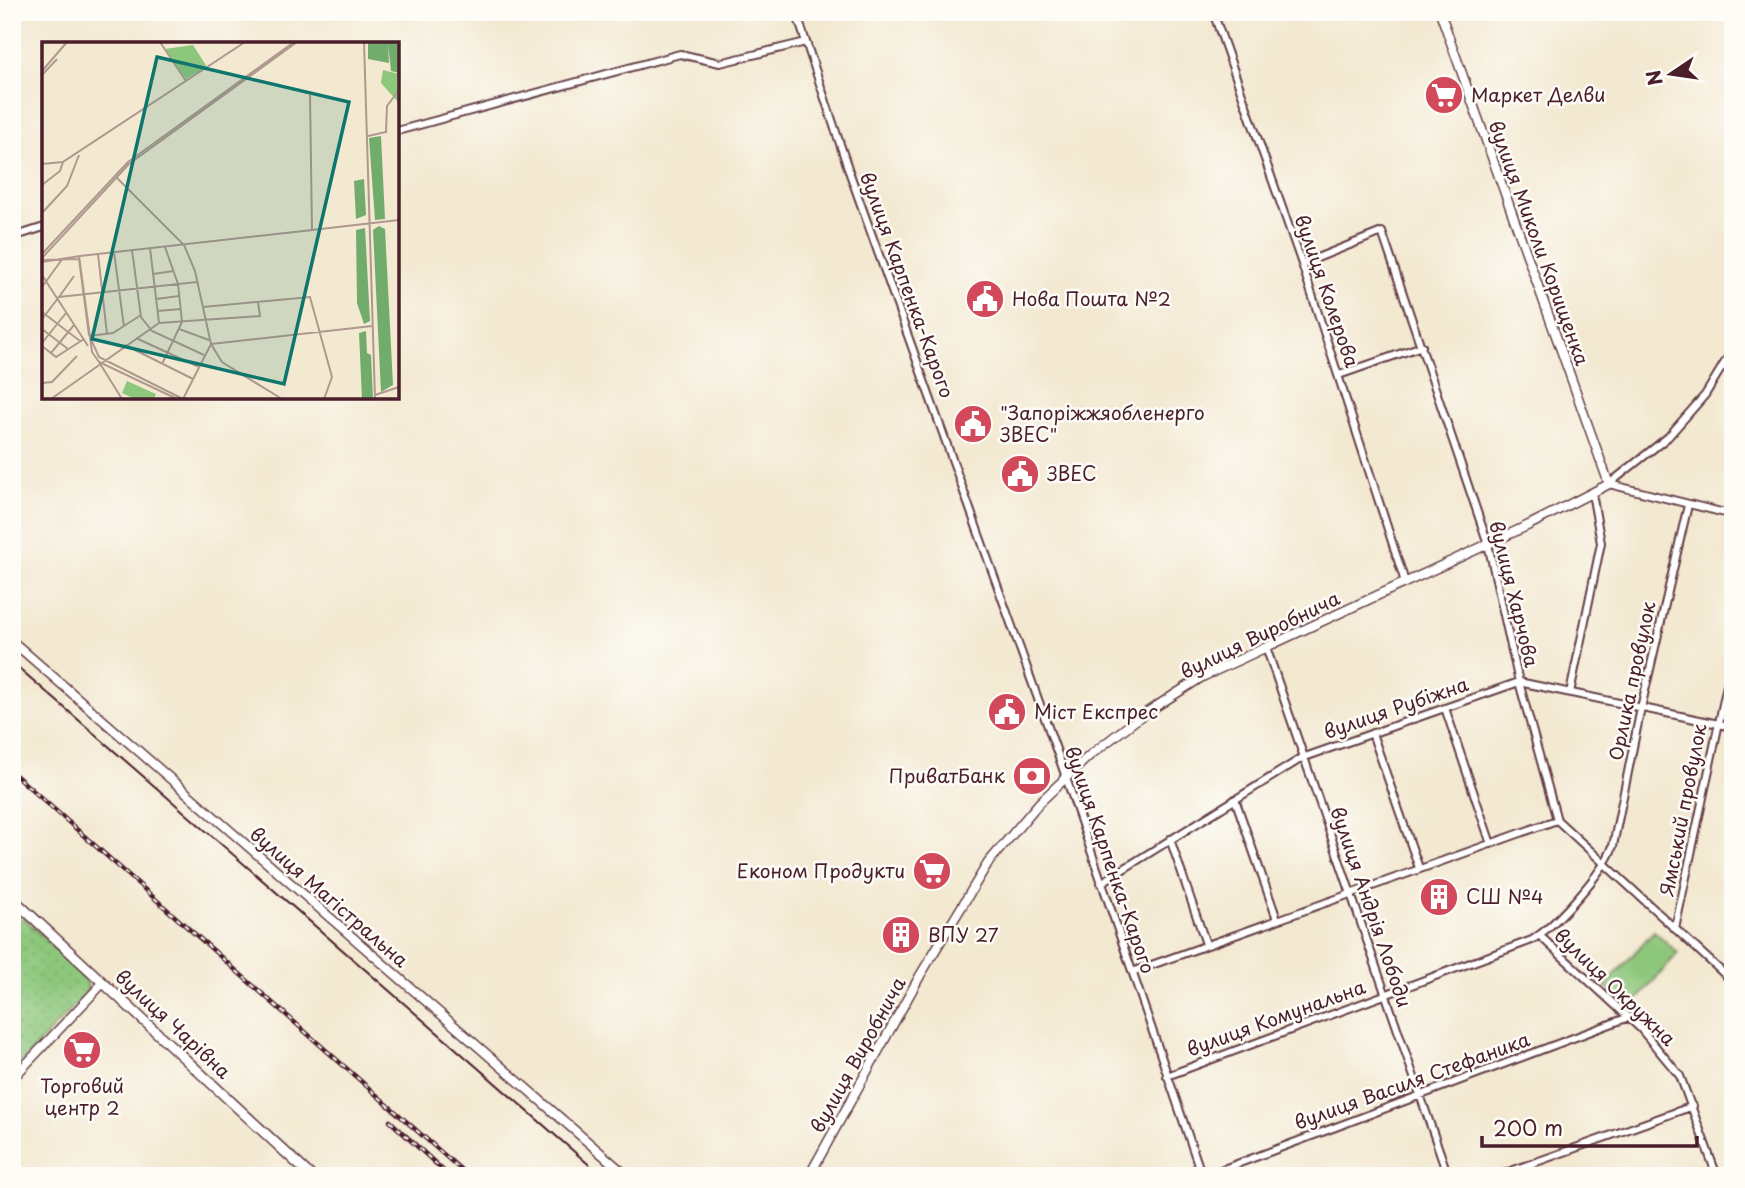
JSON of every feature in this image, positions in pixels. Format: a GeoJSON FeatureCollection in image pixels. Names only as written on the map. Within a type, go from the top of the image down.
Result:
{"type":"FeatureCollection","features":[{"type":"Feature","properties":{"kind":"main road","name":"вулиця Чарівна"},"geometry":{"type":"LineString","coordinates":[[12,898],[311,1176]]}},
{"type":"Feature","properties":{"kind":"street","name":"вулиця Карпенка-Карого"},"geometry":{"type":"LineString","coordinates":[[796,12],[1203,1176]]}},
{"type":"Feature","properties":{"kind":"street","name":"вулиця Колерова"},"geometry":{"type":"LineString","coordinates":[[1213,12],[1302,264],[1405,582]]}},
{"type":"Feature","properties":{"kind":"street","name":"вулиця Миколи Корищенка"},"geometry":{"type":"LineString","coordinates":[[1440,12],[1609,484]]}},
{"type":"Feature","properties":{"kind":"street"},"geometry":{"type":"LineString","coordinates":[[399,130],[680,54],[720,63],[806,42]]}},
{"type":"Feature","properties":{"kind":"street"},"geometry":{"type":"LineString","coordinates":[[13,237],[42,228]]}},
{"type":"Feature","properties":{"kind":"street","name":"вулиця Харчова"},"geometry":{"type":"LineString","coordinates":[[1302,264],[1381,232],[1422,345],[1488,544],[1519,682],[1557,820]]}},
{"type":"Feature","properties":{"kind":"street"},"geometry":{"type":"LineString","coordinates":[[1339,375],[1422,345]]}},
{"type":"Feature","properties":{"kind":"street"},"geometry":{"type":"LineString","coordinates":[[1609,484],[1668,438],[1705,395],[1733,349]]}},
{"type":"Feature","properties":{"kind":"street"},"geometry":{"type":"LineString","coordinates":[[1609,484],[1733,515]]}},
{"type":"Feature","properties":{"kind":"street","name":"вулиця Виробнича"},"geometry":{"type":"LineString","coordinates":[[808,1176],[921,974],[988,863],[1020,824],[1064,778],[1107,740],[1202,677],[1488,544],[1609,484]]}},
{"type":"Feature","properties":{"kind":"street"},"geometry":{"type":"LineString","coordinates":[[1570,693],[1601,543],[1592,493]]}},
{"type":"Feature","properties":{"kind":"street","name":"Орлика провулок"},"geometry":{"type":"LineString","coordinates":[[1605,862],[1618,828],[1641,708],[1688,505]]}},
{"type":"Feature","properties":{"kind":"street","name":"вулиця Магістральна"},"geometry":{"type":"LineString","coordinates":[[12,641],[627,1176]]}},
{"type":"Feature","properties":{"kind":"street","name":"вулиця Андрія Лободи"},"geometry":{"type":"LineString","coordinates":[[1266,647],[1448,1176]]}},
{"type":"Feature","properties":{"kind":"street","name":"Ямський провулок"},"geometry":{"type":"LineString","coordinates":[[1675,929],[1733,657]]}},
{"type":"Feature","properties":{"kind":"street"},"geometry":{"type":"LineString","coordinates":[[1519,682],[1733,727]]}},
{"type":"Feature","properties":{"kind":"street","name":"вулиця Рубіжна"},"geometry":{"type":"LineString","coordinates":[[1101,883],[1302,758],[1519,682]]}},
{"type":"Feature","properties":{"kind":"street"},"geometry":{"type":"LineString","coordinates":[[1445,708],[1491,844]]}},
{"type":"Feature","properties":{"kind":"street"},"geometry":{"type":"LineString","coordinates":[[1372,733],[1419,868]]}},
{"type":"Feature","properties":{"kind":"street"},"geometry":{"type":"LineString","coordinates":[[1236,799],[1277,919]]}},
{"type":"Feature","properties":{"kind":"street"},"geometry":{"type":"LineString","coordinates":[[1132,972],[1557,820],[1733,982]]}},
{"type":"Feature","properties":{"kind":"street"},"geometry":{"type":"LineString","coordinates":[[1170,839],[1206,944]]}},
{"type":"Feature","properties":{"kind":"street","name":"вулиця Комунальна"},"geometry":{"type":"LineString","coordinates":[[1167,1076],[1539,935],[1605,862]]}},
{"type":"Feature","properties":{"kind":"street","name":"вулиця Окружна"},"geometry":{"type":"LineString","coordinates":[[1539,935],[1629,1017],[1680,1076],[1717,1176]]}},
{"type":"Feature","properties":{"kind":"street"},"geometry":{"type":"LineString","coordinates":[[12,1079],[103,983]]}},
{"type":"Feature","properties":{"kind":"street","name":"вулиця Василя Стефаника"},"geometry":{"type":"LineString","coordinates":[[1203,1176],[1629,1017]]}},
{"type":"Feature","properties":{"kind":"street"},"geometry":{"type":"LineString","coordinates":[[1497,1176],[1693,1106]]}},
{"type":"Feature","properties":{"kind":"green space"},"geometry":{"type":"Polygon","coordinates":[[[12,906],[88,980],[87,992],[12,1072],[12,906]]]}},
{"type":"Feature","properties":{"kind":"green space"},"geometry":{"type":"Polygon","coordinates":[[[1654,931],[1678,953],[1630,1008],[1605,986],[1654,931]]]}},
{"type":"Feature","properties":{"kind":"tram line"},"geometry":{"type":"LineString","coordinates":[[12,662],[602,1176]]}},
{"type":"Feature","properties":{"kind":"railway"},"geometry":{"type":"LineString","coordinates":[[12,772],[468,1176]]}},
{"type":"Feature","properties":{"kind":"railway"},"geometry":{"type":"LineString","coordinates":[[390,1121],[449,1176]]}},
{"type":"Feature","properties":{"kind":"place","name":"Маркет Делви"},"geometry":{"type":"Point","coordinates":[1444,95]}},
{"type":"Feature","properties":{"kind":"place","name":"Нова Пошта №2"},"geometry":{"type":"Point","coordinates":[985,299]}},
{"type":"Feature","properties":{"kind":"place","name":"\"Запоріжжяобленерго ЗВЕС\""},"geometry":{"type":"Point","coordinates":[973,424]}},
{"type":"Feature","properties":{"kind":"place","name":"ЗВЕС"},"geometry":{"type":"Point","coordinates":[1020,474]}},
{"type":"Feature","properties":{"kind":"place","name":"Мiст Експрес"},"geometry":{"type":"Point","coordinates":[1007,712]}},
{"type":"Feature","properties":{"kind":"place","name":"ПриватБанк"},"geometry":{"type":"Point","coordinates":[1032,776]}},
{"type":"Feature","properties":{"kind":"place","name":"Економ Продукти"},"geometry":{"type":"Point","coordinates":[932,871]}},
{"type":"Feature","properties":{"kind":"place","name":"СШ №4"},"geometry":{"type":"Point","coordinates":[1439,897]}},
{"type":"Feature","properties":{"kind":"place","name":"ВПУ 27"},"geometry":{"type":"Point","coordinates":[901,935]}},
{"type":"Feature","properties":{"kind":"place","name":"Торговий центр 2"},"geometry":{"type":"Point","coordinates":[82,1050]}}]}
